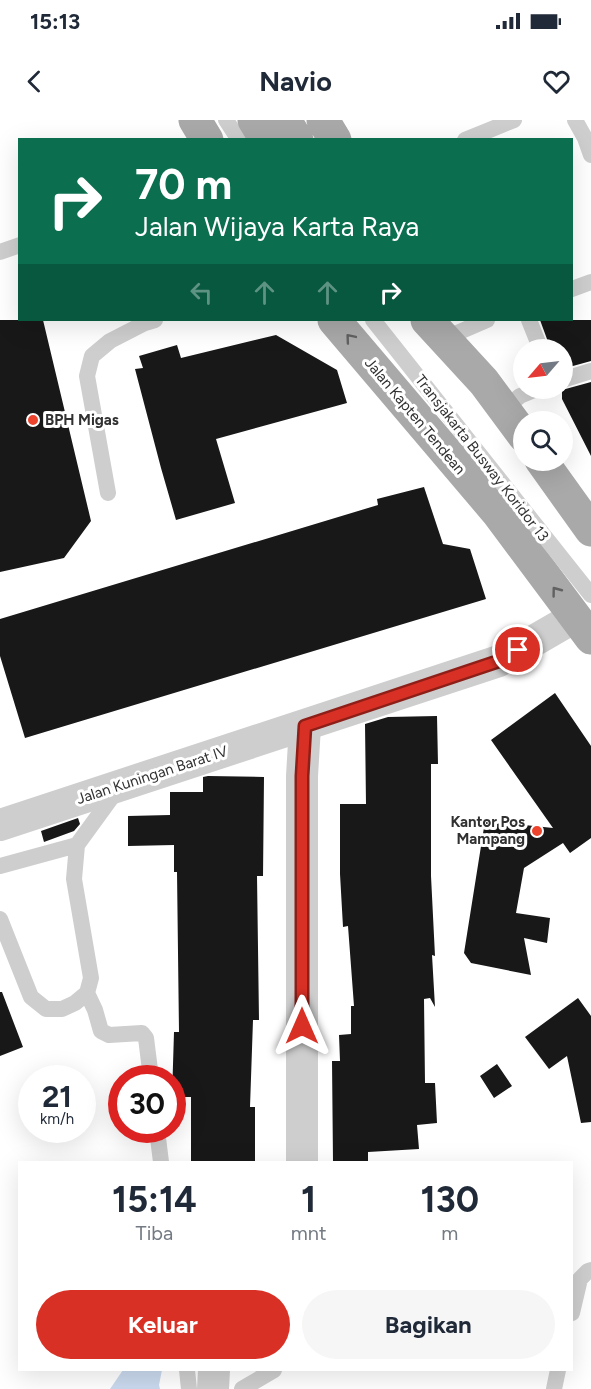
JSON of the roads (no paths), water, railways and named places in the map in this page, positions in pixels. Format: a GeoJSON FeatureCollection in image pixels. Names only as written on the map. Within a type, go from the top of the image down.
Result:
{"type":"FeatureCollection","features":[{"type":"Feature","properties":{"kind":"main road"},"geometry":{"type":"LineString","coordinates":[[195,120],[206,138]]}},
{"type":"Feature","properties":{"kind":"main road"},"geometry":{"type":"LineString","coordinates":[[254,120],[265,138]]}},
{"type":"Feature","properties":{"kind":"main road"},"geometry":{"type":"LineString","coordinates":[[285,120],[296,138]]}},
{"type":"Feature","properties":{"kind":"main road"},"geometry":{"type":"LineString","coordinates":[[323,120],[334,138]]}},
{"type":"Feature","properties":{"kind":"main road","name":"Jalan Kapten Tendean"},"geometry":{"type":"LineString","coordinates":[[335,321],[586,617]]}},
{"type":"Feature","properties":{"kind":"main road","name":"Jalan Kapten Tendean"},"geometry":{"type":"LineString","coordinates":[[383,321],[441,406],[496,512]]}},
{"type":"Feature","properties":{"kind":"main road"},"geometry":{"type":"LineString","coordinates":[[428,321],[483,382],[513,422]]}},
{"type":"Feature","properties":{"kind":"main road"},"geometry":{"type":"LineString","coordinates":[[454,326],[483,382]]}},
{"type":"Feature","properties":{"kind":"main road"},"geometry":{"type":"LineString","coordinates":[[549,471],[591,530]]}},
{"type":"Feature","properties":{"kind":"street","name":"Jalan Kuningan Barat IV"},"geometry":{"type":"LineString","coordinates":[[0,825],[499,661],[586,617]]}},
{"type":"Feature","properties":{"kind":"street"},"geometry":{"type":"LineString","coordinates":[[302,1161],[302,776],[305,726]]}},
{"type":"Feature","properties":{"kind":"street"},"geometry":{"type":"LineString","coordinates":[[213,1389],[214,1371]]}},
{"type":"Feature","properties":{"kind":"lane"},"geometry":{"type":"LineString","coordinates":[[226,120],[238,138]]}},
{"type":"Feature","properties":{"kind":"lane"},"geometry":{"type":"LineString","coordinates":[[470,138],[514,120]]}},
{"type":"Feature","properties":{"kind":"lane"},"geometry":{"type":"LineString","coordinates":[[575,120],[591,155]]}},
{"type":"Feature","properties":{"kind":"lane"},"geometry":{"type":"LineString","coordinates":[[0,252],[18,246]]}},
{"type":"Feature","properties":{"kind":"lane"},"geometry":{"type":"LineString","coordinates":[[573,289],[591,282]]}},
{"type":"Feature","properties":{"kind":"lane"},"geometry":{"type":"LineString","coordinates":[[108,493],[87,376],[92,356],[110,341],[152,321]]}},
{"type":"Feature","properties":{"kind":"lane","name":"Transjakarta Busway Koridor 13"},"geometry":{"type":"LineString","coordinates":[[374,321],[586,617]]}},
{"type":"Feature","properties":{"kind":"lane"},"geometry":{"type":"LineString","coordinates":[[454,326],[482,321]]}},
{"type":"Feature","properties":{"kind":"lane"},"geometry":{"type":"LineString","coordinates":[[529,321],[537,339]]}},
{"type":"Feature","properties":{"kind":"lane"},"geometry":{"type":"LineString","coordinates":[[573,377],[591,371]]}},
{"type":"Feature","properties":{"kind":"lane"},"geometry":{"type":"LineString","coordinates":[[504,410],[517,399]]}},
{"type":"Feature","properties":{"kind":"lane"},"geometry":{"type":"LineString","coordinates":[[0,919],[31,997],[46,1009],[62,1010],[87,993],[91,978],[74,879],[76,845],[120,787]]}},
{"type":"Feature","properties":{"kind":"lane"},"geometry":{"type":"LineString","coordinates":[[0,866],[76,845]]}},
{"type":"Feature","properties":{"kind":"lane"},"geometry":{"type":"LineString","coordinates":[[87,993],[101,1031],[109,1035],[142,1033],[146,1038],[149,1065]]}},
{"type":"Feature","properties":{"kind":"lane"},"geometry":{"type":"LineString","coordinates":[[160,1143],[162,1161]]}},
{"type":"Feature","properties":{"kind":"lane"},"geometry":{"type":"LineString","coordinates":[[573,1309],[580,1279],[591,1270]]}},
{"type":"Feature","properties":{"kind":"lane"},"geometry":{"type":"LineString","coordinates":[[187,1371],[189,1389]]}},
{"type":"Feature","properties":{"kind":"lane"},"geometry":{"type":"LineString","coordinates":[[242,1389],[272,1371]]}},
{"type":"Feature","properties":{"kind":"lane"},"geometry":{"type":"LineString","coordinates":[[554,1389],[558,1371]]}},
{"type":"Feature","properties":{"kind":"water"},"geometry":{"type":"Polygon","coordinates":[[[122,1371],[162,1371],[160,1389],[110,1389],[122,1371]]]}},
{"type":"Feature","properties":{"kind":"place","name":"BPH Migas"},"geometry":{"type":"Point","coordinates":[33,420]}},
{"type":"Feature","properties":{"kind":"place","name":"Kantor Pos Mampang"},"geometry":{"type":"Point","coordinates":[537,831]}}]}
